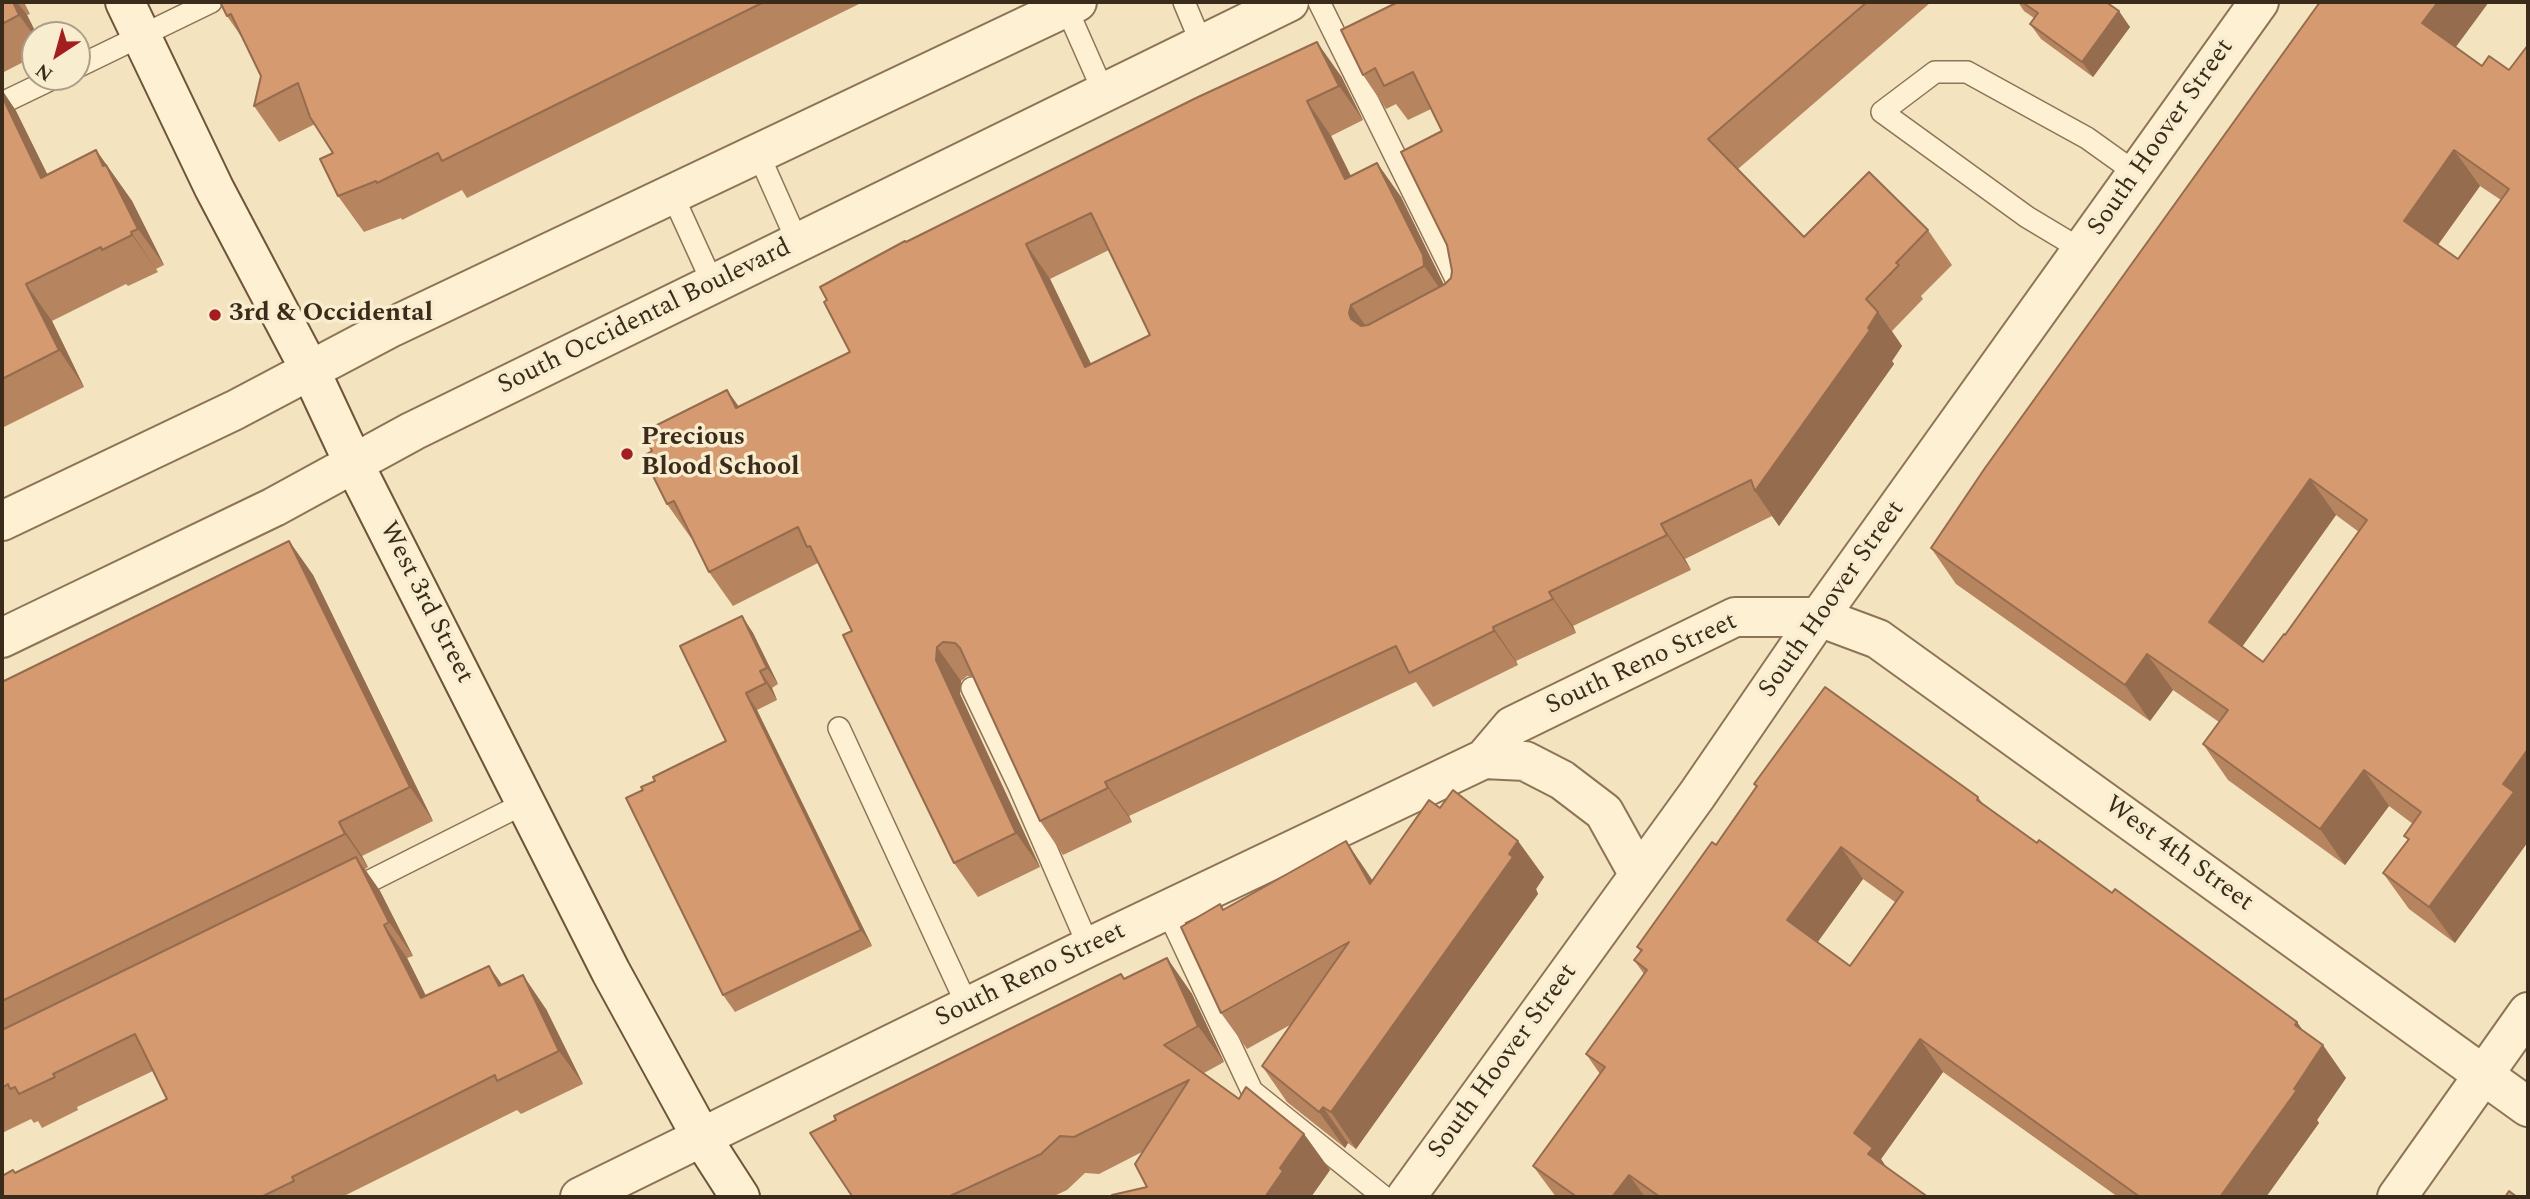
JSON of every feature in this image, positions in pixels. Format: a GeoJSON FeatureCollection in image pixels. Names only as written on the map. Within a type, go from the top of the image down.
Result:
{"type":"FeatureCollection","features":[{"type":"Feature","properties":{"kind":"street","name":"West 3rd Street"},"geometry":{"type":"LineString","coordinates":[[125,2],[214,188],[310,370],[353,462],[611,972],[702,1138],[740,1197]]}},
{"type":"Feature","properties":{"kind":"street","name":"South Occidental Boulevard"},"geometry":{"type":"LineString","coordinates":[[4,632],[274,507],[353,462],[1289,2]]}},
{"type":"Feature","properties":{"kind":"street","name":"South Hoover Street"},"geometry":{"type":"LineString","coordinates":[[1406,1197],[1697,795],[1819,617],[2259,2]]}},
{"type":"Feature","properties":{"kind":"street"},"geometry":{"type":"LineString","coordinates":[[2,521],[234,410],[392,327],[1071,4]]}},
{"type":"Feature","properties":{"kind":"street","name":"South Reno Street"},"geometry":{"type":"LineString","coordinates":[[580,1197],[1088,947],[1484,759],[1512,726],[1734,617],[1819,617]]}},
{"type":"Feature","properties":{"kind":"street","name":"West 4th Street"},"geometry":{"type":"LineString","coordinates":[[1819,617],[1878,639],[2528,1107]]}},
{"type":"Feature","properties":{"kind":"street","name":"South Reno Street"},"geometry":{"type":"LineString","coordinates":[[1484,759],[1525,761],[1559,777],[1604,812],[1639,875]]}},
{"type":"Feature","properties":{"kind":"street"},"geometry":{"type":"LineString","coordinates":[[2397,1197],[2528,1012]]}},
{"type":"Feature","properties":{"kind":"lane"},"geometry":{"type":"LineString","coordinates":[[91,60],[211,2]]}},
{"type":"Feature","properties":{"kind":"lane"},"geometry":{"type":"LineString","coordinates":[[1184,2],[1202,45]]}},
{"type":"Feature","properties":{"kind":"lane"},"geometry":{"type":"LineString","coordinates":[[1319,2],[1459,285],[1463,307],[1452,313]]}},
{"type":"Feature","properties":{"kind":"lane"},"geometry":{"type":"LineString","coordinates":[[1071,4],[1104,93]]}},
{"type":"Feature","properties":{"kind":"lane"},"geometry":{"type":"LineString","coordinates":[[2082,250],[2027,218],[1882,112],[1936,72],[1967,72],[2087,138],[2136,173]]}},
{"type":"Feature","properties":{"kind":"lane"},"geometry":{"type":"LineString","coordinates":[[2,103],[27,91]]}},
{"type":"Feature","properties":{"kind":"lane"},"geometry":{"type":"LineString","coordinates":[[758,153],[798,243]]}},
{"type":"Feature","properties":{"kind":"lane"},"geometry":{"type":"LineString","coordinates":[[671,194],[713,284]]}},
{"type":"Feature","properties":{"kind":"lane"},"geometry":{"type":"LineString","coordinates":[[972,688],[1019,786],[1088,947]]}},
{"type":"Feature","properties":{"kind":"lane"},"geometry":{"type":"LineString","coordinates":[[839,728],[968,1007]]}},
{"type":"Feature","properties":{"kind":"lane"},"geometry":{"type":"LineString","coordinates":[[327,902],[525,803]]}},
{"type":"Feature","properties":{"kind":"lane"},"geometry":{"type":"LineString","coordinates":[[1167,910],[1252,1091],[1384,1197]]}},
{"type":"Feature","properties":{"kind":"building"},"geometry":{"type":"Polygon","coordinates":[[[2,2],[13,2],[19,15],[2,24],[2,2]]]}},
{"type":"Feature","properties":{"kind":"building"},"geometry":{"type":"Polygon","coordinates":[[[220,2],[764,2],[442,161],[438,153],[377,183],[376,181],[338,196],[320,159],[333,153],[310,117],[298,83],[254,106],[261,76],[231,14],[227,16],[220,2]]]}},
{"type":"Feature","properties":{"kind":"building"},"geometry":{"type":"Polygon","coordinates":[[[1398,2],[1867,2],[1708,139],[1804,237],[1869,172],[1928,230],[1866,299],[1878,312],[1868,328],[1870,330],[1755,491],[1751,480],[1661,524],[1667,535],[1549,592],[1553,599],[1493,627],[1494,631],[1409,673],[1396,646],[1105,782],[1108,788],[1040,821],[960,648],[955,643],[943,642],[937,647],[936,660],[1016,833],[954,863],[843,635],[852,631],[798,527],[709,572],[674,501],[667,504],[643,456],[652,451],[643,432],[727,390],[736,408],[850,352],[824,302],[827,300],[820,287],[905,241],[1196,98],[1317,42],[1339,86],[1307,101],[1345,179],[1377,163],[1423,255],[1424,266],[1351,305],[1351,319],[1361,326],[1368,325],[1445,284],[1451,278],[1452,271],[1447,245],[1401,152],[1442,131],[1413,72],[1384,86],[1375,68],[1363,75],[1341,30],[1398,2]],[[1091,213],[1026,244],[1085,367],[1150,335],[1091,213]]]}},
{"type":"Feature","properties":{"kind":"building"},"geometry":{"type":"Polygon","coordinates":[[[2022,2],[2106,2],[2119,11],[2082,62],[2030,24],[2038,13],[2022,2]]]}},
{"type":"Feature","properties":{"kind":"building"},"geometry":{"type":"Polygon","coordinates":[[[2320,2],[2438,2],[2422,23],[2482,66],[2489,56],[2509,70],[2528,45],[2528,749],[2503,784],[2514,792],[2429,907],[2383,873],[2409,839],[2404,836],[2421,812],[2364,770],[2320,829],[2203,744],[2228,710],[2147,654],[2125,685],[1931,548],[1985,468],[2320,2]],[[2454,150],[2404,221],[2458,259],[2509,189],[2454,150]],[[2310,479],[2209,622],[2263,662],[2367,520],[2310,479]]]}},
{"type":"Feature","properties":{"kind":"building"},"geometry":{"type":"Polygon","coordinates":[[[2,96],[41,178],[96,150],[138,229],[131,232],[132,235],[102,250],[101,247],[26,284],[59,350],[2,379],[2,96]]]}},
{"type":"Feature","properties":{"kind":"building"},"geometry":{"type":"Polygon","coordinates":[[[289,541],[410,787],[339,822],[345,834],[2,1001],[2,682],[289,541]]]}},
{"type":"Feature","properties":{"kind":"building"},"geometry":{"type":"Polygon","coordinates":[[[742,616],[767,668],[760,671],[766,683],[746,693],[861,930],[723,995],[626,798],[655,781],[653,777],[726,741],[680,646],[742,616]]]}},
{"type":"Feature","properties":{"kind":"building"},"geometry":{"type":"Polygon","coordinates":[[[1825,687],[2037,843],[2039,840],[2112,893],[2115,889],[2297,1022],[2295,1025],[2323,1045],[2294,1089],[2297,1090],[2220,1197],[2140,1197],[1920,1039],[1854,1133],[1873,1148],[1868,1154],[1928,1197],[1660,1197],[1629,1175],[1612,1197],[1577,1197],[1533,1166],[1605,1067],[1586,1054],[1647,970],[1634,960],[1642,950],[1637,947],[1712,842],[1716,845],[1757,786],[1754,784],[1825,687]],[[1841,847],[1787,920],[1850,966],[1903,892],[1841,847]]]}},
{"type":"Feature","properties":{"kind":"building"},"geometry":{"type":"Polygon","coordinates":[[[1453,790],[1518,841],[1509,854],[1513,857],[1331,1112],[1323,1107],[1319,1112],[1262,1066],[1349,942],[1221,1013],[1181,927],[1220,904],[1223,910],[1346,841],[1370,884],[1429,800],[1440,808],[1453,790]]]}},
{"type":"Feature","properties":{"kind":"building"},"geometry":{"type":"Polygon","coordinates":[[[356,857],[389,922],[384,925],[421,998],[489,966],[499,986],[523,975],[559,1051],[497,1081],[495,1075],[292,1177],[294,1181],[261,1197],[2,1197],[2,1176],[13,1170],[15,1173],[167,1099],[135,1034],[53,1074],[55,1077],[19,1094],[15,1087],[10,1089],[8,1084],[2,1088],[2,1030],[356,857]]]}},
{"type":"Feature","properties":{"kind":"building"},"geometry":{"type":"Polygon","coordinates":[[[1167,958],[1198,1026],[1164,1045],[1239,1099],[1246,1087],[1304,1134],[1280,1168],[1283,1171],[1265,1197],[1111,1197],[1147,1187],[1135,1164],[1189,1080],[1074,1137],[1060,1136],[1041,1154],[948,1197],[851,1197],[810,1133],[836,1120],[834,1116],[1121,974],[1124,979],[1167,958]]]}},
{"type":"Feature","properties":{"kind":"building"},"geometry":{"type":"Polygon","coordinates":[[[2509,1191],[2517,1197],[2505,1197],[2509,1191]]]}},
{"type":"Feature","properties":{"kind":"place","name":"3rd & Occidental"},"geometry":{"type":"Point","coordinates":[215,315]}},
{"type":"Feature","properties":{"kind":"place","name":"Precious Blood School"},"geometry":{"type":"Point","coordinates":[627,454]}}]}
